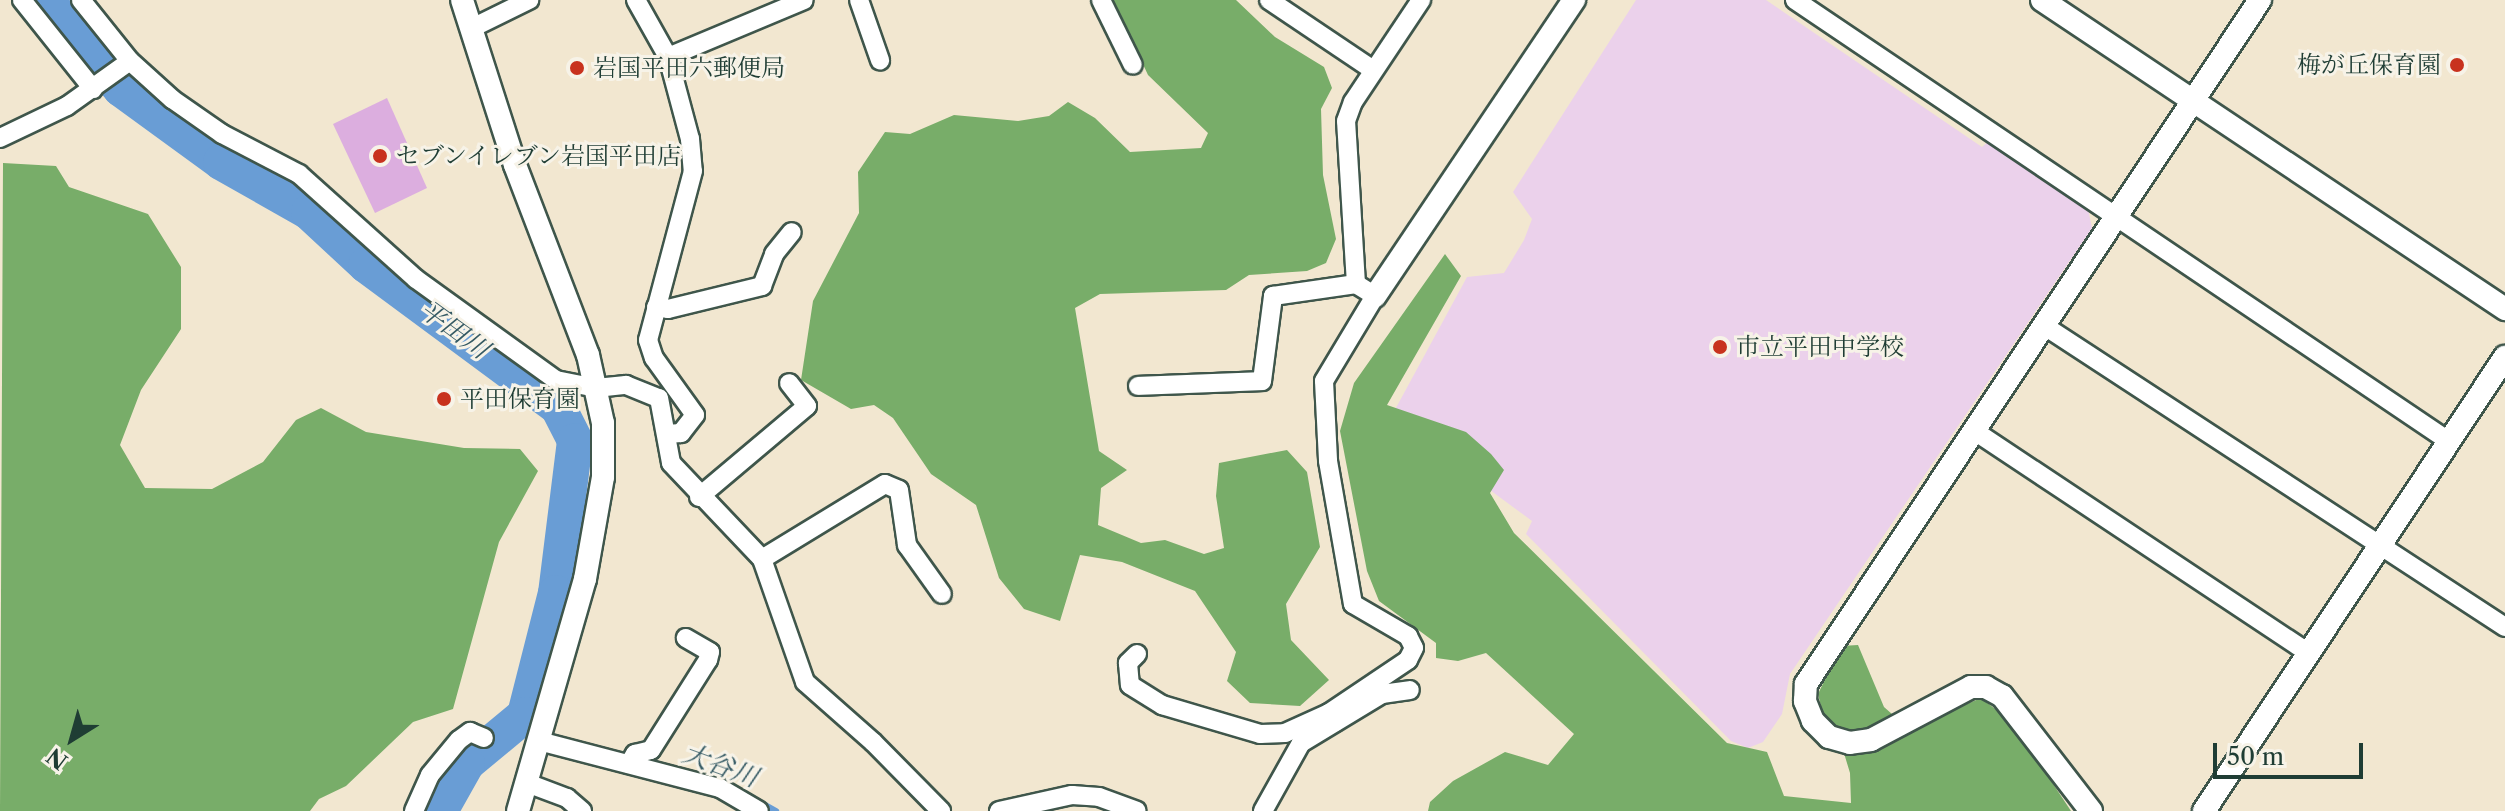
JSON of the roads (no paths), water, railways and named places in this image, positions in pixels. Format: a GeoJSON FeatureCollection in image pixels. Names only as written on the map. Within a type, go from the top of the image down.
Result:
{"type":"FeatureCollection","features":[{"type":"Feature","properties":{"kind":"street"},"geometry":{"type":"LineString","coordinates":[[22,0],[96,87]]}},
{"type":"Feature","properties":{"kind":"street"},"geometry":{"type":"LineString","coordinates":[[81,0],[125,66],[222,134],[299,174],[416,279],[556,380],[596,388],[626,385],[659,398],[671,463],[699,497],[762,559],[805,682],[941,811]]}},
{"type":"Feature","properties":{"kind":"street"},"geometry":{"type":"LineString","coordinates":[[462,0],[596,388],[603,423],[596,524],[518,811]]}},
{"type":"Feature","properties":{"kind":"street"},"geometry":{"type":"LineString","coordinates":[[472,28],[529,0]]}},
{"type":"Feature","properties":{"kind":"street"},"geometry":{"type":"LineString","coordinates":[[636,0],[668,57],[690,139],[693,171],[648,340],[654,358],[695,415],[681,433],[667,434]]}},
{"type":"Feature","properties":{"kind":"street"},"geometry":{"type":"LineString","coordinates":[[668,57],[804,0]]}},
{"type":"Feature","properties":{"kind":"street"},"geometry":{"type":"LineString","coordinates":[[859,0],[880,60]]}},
{"type":"Feature","properties":{"kind":"street"},"geometry":{"type":"LineString","coordinates":[[1101,0],[1133,65]]}},
{"type":"Feature","properties":{"kind":"street"},"geometry":{"type":"LineString","coordinates":[[1269,0],[1373,70]]}},
{"type":"Feature","properties":{"kind":"street"},"geometry":{"type":"LineString","coordinates":[[1365,290],[1346,121],[1373,70],[1421,0]]}},
{"type":"Feature","properties":{"kind":"street"},"geometry":{"type":"LineString","coordinates":[[1263,811],[1290,755],[1332,717],[1408,660],[1414,648],[1408,636],[1353,604],[1326,449],[1324,381],[1365,290],[1574,0]]}},
{"type":"Feature","properties":{"kind":"street"},"geometry":{"type":"LineString","coordinates":[[1795,0],[2450,442]]}},
{"type":"Feature","properties":{"kind":"street"},"geometry":{"type":"LineString","coordinates":[[2042,0],[2505,309]]}},
{"type":"Feature","properties":{"kind":"street"},"geometry":{"type":"LineString","coordinates":[[2091,811],[2002,696],[1986,687],[1971,687],[1871,740],[1850,743],[1829,737],[1813,721],[1805,701],[1816,662],[2260,0]]}},
{"type":"Feature","properties":{"kind":"street"},"geometry":{"type":"LineString","coordinates":[[0,138],[96,87],[125,66]]}},
{"type":"Feature","properties":{"kind":"street"},"geometry":{"type":"LineString","coordinates":[[656,307],[668,309],[762,286],[774,254],[792,232]]}},
{"type":"Feature","properties":{"kind":"street"},"geometry":{"type":"LineString","coordinates":[[1138,386],[1262,381],[1273,296],[1365,290]]}},
{"type":"Feature","properties":{"kind":"street"},"geometry":{"type":"LineString","coordinates":[[2043,325],[2505,627]]}},
{"type":"Feature","properties":{"kind":"street"},"geometry":{"type":"LineString","coordinates":[[2204,811],[2382,547],[2505,357]]}},
{"type":"Feature","properties":{"kind":"street"},"geometry":{"type":"LineString","coordinates":[[699,497],[807,406],[789,383]]}},
{"type":"Feature","properties":{"kind":"street"},"geometry":{"type":"LineString","coordinates":[[1973,430],[2309,653]]}},
{"type":"Feature","properties":{"kind":"street"},"geometry":{"type":"LineString","coordinates":[[762,559],[885,484],[899,490],[907,545],[942,594]]}},
{"type":"Feature","properties":{"kind":"street"},"geometry":{"type":"LineString","coordinates":[[629,764],[635,754],[651,750],[708,660],[710,652],[686,638]]}},
{"type":"Feature","properties":{"kind":"street"},"geometry":{"type":"LineString","coordinates":[[1137,654],[1128,663],[1130,685],[1162,705],[1260,734],[1285,733],[1332,717],[1382,694],[1410,690]]}},
{"type":"Feature","properties":{"kind":"street"},"geometry":{"type":"LineString","coordinates":[[414,811],[430,775],[459,740],[470,732],[484,738]]}},
{"type":"Feature","properties":{"kind":"street"},"geometry":{"type":"LineString","coordinates":[[539,741],[720,788],[759,811]]}},
{"type":"Feature","properties":{"kind":"street"},"geometry":{"type":"LineString","coordinates":[[527,783],[567,798],[582,811]]}},
{"type":"Feature","properties":{"kind":"street"},"geometry":{"type":"LineString","coordinates":[[999,811],[1072,795],[1099,797],[1137,811]]}},
{"type":"Feature","properties":{"kind":"waterway","name":"平田川"},"geometry":{"type":"LineString","coordinates":[[46,0],[121,89],[221,162],[309,212],[366,265],[558,407],[575,441],[556,593],[525,715],[467,763],[440,811]]}},
{"type":"Feature","properties":{"kind":"waterway","name":"大谷川"},"geometry":{"type":"LineString","coordinates":[[730,785],[776,811]]}},
{"type":"Feature","properties":{"kind":"place","name":"梅が丘保育園"},"geometry":{"type":"Point","coordinates":[2457,65]}},
{"type":"Feature","properties":{"kind":"place","name":"岩国平田六郵便局"},"geometry":{"type":"Point","coordinates":[577,68]}},
{"type":"Feature","properties":{"kind":"place","name":"セブンイレブン岩国平田店"},"geometry":{"type":"Point","coordinates":[380,156]}},
{"type":"Feature","properties":{"kind":"place","name":"市立平田中学校"},"geometry":{"type":"Point","coordinates":[1720,347]}},
{"type":"Feature","properties":{"kind":"place","name":"平田保育園"},"geometry":{"type":"Point","coordinates":[444,399]}}]}
